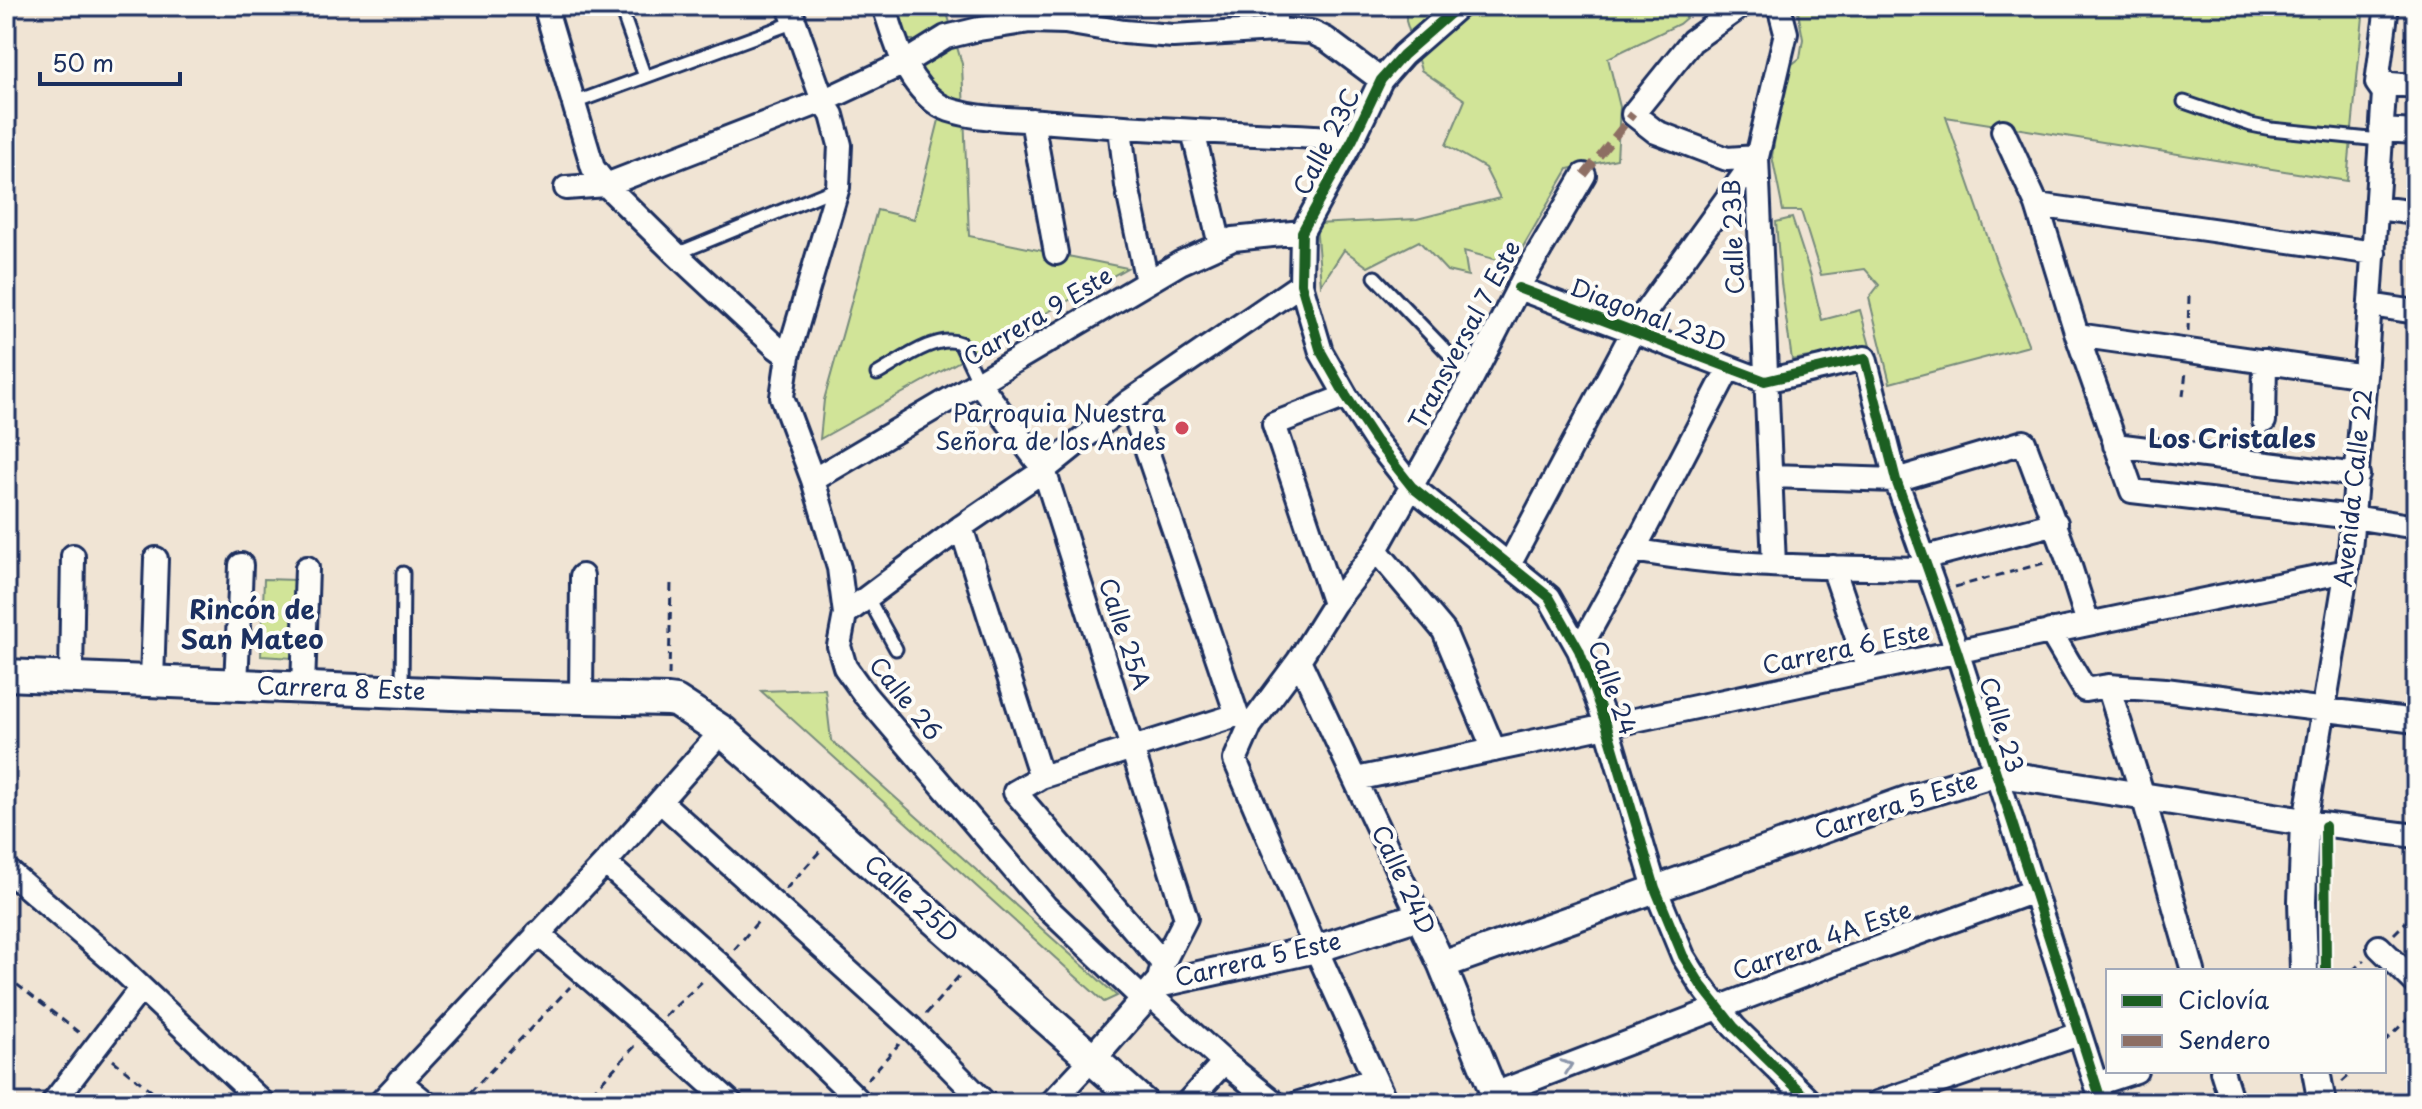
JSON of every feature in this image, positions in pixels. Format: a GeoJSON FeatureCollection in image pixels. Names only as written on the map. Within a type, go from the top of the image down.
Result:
{"type":"FeatureCollection","features":[{"type":"Feature","properties":{"kind":"main road","name":"Carrera 8 Este"},"geometry":{"type":"LineString","coordinates":[[6,675],[581,699],[672,700]]}},
{"type":"Feature","properties":{"kind":"main road","name":"Calle 25D"},"geometry":{"type":"LineString","coordinates":[[672,700],[722,731],[1142,1103]]}},
{"type":"Feature","properties":{"kind":"street"},"geometry":{"type":"LineString","coordinates":[[545,6],[593,168],[606,185],[676,254],[788,356]]}},
{"type":"Feature","properties":{"kind":"street"},"geometry":{"type":"LineString","coordinates":[[884,6],[904,63],[919,89],[942,107],[975,116],[1120,128],[1353,139]]}},
{"type":"Feature","properties":{"kind":"street"},"geometry":{"type":"LineString","coordinates":[[1275,6],[1275,30]]}},
{"type":"Feature","properties":{"kind":"street","name":"Calle 23C"},"geometry":{"type":"LineString","coordinates":[[1302,232],[1381,80],[1403,55],[1459,6]]}},
{"type":"Feature","properties":{"kind":"street"},"geometry":{"type":"LineString","coordinates":[[1741,6],[1692,41],[1633,114],[1656,132],[1727,159],[1757,157]]}},
{"type":"Feature","properties":{"kind":"street","name":"Calle 23B"},"geometry":{"type":"LineString","coordinates":[[1774,565],[1757,157],[1786,33],[1779,6]]}},
{"type":"Feature","properties":{"kind":"street","name":"Avenida Calle 22"},"geometry":{"type":"LineString","coordinates":[[2304,969],[2302,901],[2305,822],[2347,571],[2358,475],[2384,93],[2377,83],[2387,6]]}},
{"type":"Feature","properties":{"kind":"street"},"geometry":{"type":"LineString","coordinates":[[792,14],[823,101]]}},
{"type":"Feature","properties":{"kind":"street"},"geometry":{"type":"LineString","coordinates":[[566,188],[606,185],[823,101],[904,63],[946,37],[1030,21],[1065,22],[1173,36],[1275,30],[1311,32],[1326,39],[1381,80]]}},
{"type":"Feature","properties":{"kind":"street"},"geometry":{"type":"LineString","coordinates":[[2377,83],[2416,86]]}},
{"type":"Feature","properties":{"kind":"street","name":"Calle 26"},"geometry":{"type":"LineString","coordinates":[[823,101],[832,115],[840,145],[838,187],[788,356],[782,397],[813,480],[839,568],[845,614],[839,646],[845,667],[865,695],[1046,907],[1153,985]]}},
{"type":"Feature","properties":{"kind":"street"},"geometry":{"type":"LineString","coordinates":[[1032,120],[1056,253]]}},
{"type":"Feature","properties":{"kind":"street"},"geometry":{"type":"LineString","coordinates":[[1120,128],[1127,186],[1147,282]]}},
{"type":"Feature","properties":{"kind":"street"},"geometry":{"type":"LineString","coordinates":[[1193,131],[1220,245]]}},
{"type":"Feature","properties":{"kind":"street"},"geometry":{"type":"LineString","coordinates":[[2003,131],[2037,205],[2077,335],[2132,491],[2416,527]]}},
{"type":"Feature","properties":{"kind":"street"},"geometry":{"type":"LineString","coordinates":[[2380,135],[2416,132]]}},
{"type":"Feature","properties":{"kind":"street"},"geometry":{"type":"LineString","coordinates":[[1509,565],[1633,332],[1757,157]]}},
{"type":"Feature","properties":{"kind":"street","name":"Transversal 7 Este"},"geometry":{"type":"LineString","coordinates":[[1316,949],[1235,760],[1244,720],[1299,660],[1334,604],[1376,550],[1472,378],[1518,288],[1584,175]]}},
{"type":"Feature","properties":{"kind":"street"},"geometry":{"type":"LineString","coordinates":[[2037,205],[2374,253]]}},
{"type":"Feature","properties":{"kind":"street"},"geometry":{"type":"LineString","coordinates":[[2377,208],[2416,213]]}},
{"type":"Feature","properties":{"kind":"street","name":"Carrera 9 Este"},"geometry":{"type":"LineString","coordinates":[[813,480],[1180,263],[1233,239],[1302,232]]}},
{"type":"Feature","properties":{"kind":"street","name":"Calle 24"},"geometry":{"type":"LineString","coordinates":[[1302,232],[1301,284],[1321,352],[1346,396],[1412,487],[1549,597],[1579,650],[1607,727],[1655,888],[1683,956],[1734,1027],[1812,1103]]}},
{"type":"Feature","properties":{"kind":"street"},"geometry":{"type":"LineString","coordinates":[[845,614],[961,527],[1044,470],[1130,401],[1301,284]]}},
{"type":"Feature","properties":{"kind":"street","name":"Diagonal 23D"},"geometry":{"type":"LineString","coordinates":[[1518,288],[1765,381]]}},
{"type":"Feature","properties":{"kind":"street"},"geometry":{"type":"LineString","coordinates":[[2370,305],[2413,311],[2416,334]]}},
{"type":"Feature","properties":{"kind":"street"},"geometry":{"type":"LineString","coordinates":[[2077,335],[2365,376]]}},
{"type":"Feature","properties":{"kind":"street","name":"Calle 23"},"geometry":{"type":"LineString","coordinates":[[1765,381],[1865,358],[1896,480],[1957,651],[2099,1098]]}},
{"type":"Feature","properties":{"kind":"street"},"geometry":{"type":"LineString","coordinates":[[2264,421],[2265,361]]}},
{"type":"Feature","properties":{"kind":"street"},"geometry":{"type":"LineString","coordinates":[[1579,650],[1729,368]]}},
{"type":"Feature","properties":{"kind":"street","name":"Calle 25A"},"geometry":{"type":"LineString","coordinates":[[979,383],[1044,470],[1186,918],[1153,985]]}},
{"type":"Feature","properties":{"kind":"street"},"geometry":{"type":"LineString","coordinates":[[1334,604],[1274,424],[1346,396]]}},
{"type":"Feature","properties":{"kind":"street"},"geometry":{"type":"LineString","coordinates":[[1130,401],[1244,720],[1133,746],[1041,777],[1015,792],[1153,985],[1224,1062],[1274,1103]]}},
{"type":"Feature","properties":{"kind":"street"},"geometry":{"type":"LineString","coordinates":[[1771,476],[1896,480],[2024,442],[2056,523],[2088,623]]}},
{"type":"Feature","properties":{"kind":"street"},"geometry":{"type":"LineString","coordinates":[[2115,445],[2358,475]]}},
{"type":"Feature","properties":{"kind":"street"},"geometry":{"type":"LineString","coordinates":[[1634,550],[1680,558],[1774,565],[1833,567],[1925,563],[2056,523]]}},
{"type":"Feature","properties":{"kind":"street"},"geometry":{"type":"LineString","coordinates":[[961,527],[1041,777]]}},
{"type":"Feature","properties":{"kind":"street"},"geometry":{"type":"LineString","coordinates":[[1376,550],[1444,631],[1494,750]]}},
{"type":"Feature","properties":{"kind":"street"},"geometry":{"type":"LineString","coordinates":[[71,677],[73,556]]}},
{"type":"Feature","properties":{"kind":"street"},"geometry":{"type":"LineString","coordinates":[[152,681],[156,559]]}},
{"type":"Feature","properties":{"kind":"street"},"geometry":{"type":"LineString","coordinates":[[236,686],[241,565]]}},
{"type":"Feature","properties":{"kind":"street"},"geometry":{"type":"LineString","coordinates":[[1833,567],[1868,670]]}},
{"type":"Feature","properties":{"kind":"street"},"geometry":{"type":"LineString","coordinates":[[303,688],[307,568]]}},
{"type":"Feature","properties":{"kind":"street","name":"Carrera 6 Este"},"geometry":{"type":"LineString","coordinates":[[1356,779],[2347,571]]}},
{"type":"Feature","properties":{"kind":"street"},"geometry":{"type":"LineString","coordinates":[[581,699],[582,576]]}},
{"type":"Feature","properties":{"kind":"street"},"geometry":{"type":"LineString","coordinates":[[2050,631],[2085,690],[2108,686],[2165,690],[2416,721]]}},
{"type":"Feature","properties":{"kind":"street","name":"Calle 24D"},"geometry":{"type":"LineString","coordinates":[[1299,660],[1442,965],[1496,1099]]}},
{"type":"Feature","properties":{"kind":"street"},"geometry":{"type":"LineString","coordinates":[[2108,686],[2192,969]]}},
{"type":"Feature","properties":{"kind":"street"},"geometry":{"type":"LineString","coordinates":[[380,1103],[605,863],[722,731]]}},
{"type":"Feature","properties":{"kind":"street","name":"Carrera 5 Este"},"geometry":{"type":"LineString","coordinates":[[1442,965],[1909,799],[1995,773],[2305,822],[2416,836]]}},
{"type":"Feature","properties":{"kind":"street"},"geometry":{"type":"LineString","coordinates":[[660,801],[912,1029],[985,1103]]}},
{"type":"Feature","properties":{"kind":"street"},"geometry":{"type":"LineString","coordinates":[[605,863],[720,965],[861,1103]]}},
{"type":"Feature","properties":{"kind":"street"},"geometry":{"type":"LineString","coordinates":[[6,869],[141,988],[263,1103]]}},
{"type":"Feature","properties":{"kind":"street","name":"Carrera 4A Este"},"geometry":{"type":"LineString","coordinates":[[1496,1099],[1718,1008],[2034,891]]}},
{"type":"Feature","properties":{"kind":"street","name":"Carrera 5 Este"},"geometry":{"type":"LineString","coordinates":[[1051,1103],[1153,985],[1316,949],[1419,916]]}},
{"type":"Feature","properties":{"kind":"street"},"geometry":{"type":"LineString","coordinates":[[537,933],[731,1103]]}},
{"type":"Feature","properties":{"kind":"street"},"geometry":{"type":"LineString","coordinates":[[2379,947],[2416,983]]}},
{"type":"Feature","properties":{"kind":"street"},"geometry":{"type":"LineString","coordinates":[[1316,949],[1386,1103]]}},
{"type":"Feature","properties":{"kind":"street"},"geometry":{"type":"LineString","coordinates":[[53,1103],[141,988]]}},
{"type":"Feature","properties":{"kind":"street"},"geometry":{"type":"LineString","coordinates":[[1877,1103],[2079,1034]]}},
{"type":"Feature","properties":{"kind":"street"},"geometry":{"type":"LineString","coordinates":[[1187,1103],[1224,1062]]}},
{"type":"Feature","properties":{"kind":"street"},"geometry":{"type":"LineString","coordinates":[[2099,1098],[2133,1073]]}},
{"type":"Feature","properties":{"kind":"street"},"geometry":{"type":"LineString","coordinates":[[2223,1073],[2232,1103]]}},
{"type":"Feature","properties":{"kind":"street"},"geometry":{"type":"LineString","coordinates":[[2317,1073],[2331,1099]]}},
{"type":"Feature","properties":{"kind":"street"},"geometry":{"type":"LineString","coordinates":[[1299,1103],[1373,1080]]}},
{"type":"Feature","properties":{"kind":"street"},"geometry":{"type":"LineString","coordinates":[[399,1081],[426,1103]]}},
{"type":"Feature","properties":{"kind":"lane"},"geometry":{"type":"LineString","coordinates":[[620,6],[645,77]]}},
{"type":"Feature","properties":{"kind":"lane"},"geometry":{"type":"LineString","coordinates":[[574,103],[645,77],[792,14]]}},
{"type":"Feature","properties":{"kind":"lane"},"geometry":{"type":"LineString","coordinates":[[2184,102],[2271,129],[2380,135]]}},
{"type":"Feature","properties":{"kind":"lane"},"geometry":{"type":"LineString","coordinates":[[676,254],[838,187]]}},
{"type":"Feature","properties":{"kind":"lane"},"geometry":{"type":"LineString","coordinates":[[1375,277],[1472,378]]}},
{"type":"Feature","properties":{"kind":"lane"},"geometry":{"type":"LineString","coordinates":[[877,374],[938,340],[952,340],[960,343],[979,383]]}},
{"type":"Feature","properties":{"kind":"lane"},"geometry":{"type":"LineString","coordinates":[[402,691],[403,573]]}},
{"type":"Feature","properties":{"kind":"lane"},"geometry":{"type":"LineString","coordinates":[[868,598],[896,649]]}},
{"type":"Feature","properties":{"kind":"path"},"geometry":{"type":"LineString","coordinates":[[1937,592],[2067,557]]}},
{"type":"Feature","properties":{"kind":"path"},"geometry":{"type":"LineString","coordinates":[[671,582],[672,700]]}},
{"type":"Feature","properties":{"kind":"path"},"geometry":{"type":"LineString","coordinates":[[2379,947],[2416,912]]}},
{"type":"Feature","properties":{"kind":"path"},"geometry":{"type":"LineString","coordinates":[[460,1103],[584,972]]}},
{"type":"Feature","properties":{"kind":"path"},"geometry":{"type":"LineString","coordinates":[[2386,1040],[2416,1011]]}},
{"type":"Feature","properties":{"kind":"path"},"geometry":{"type":"LineString","coordinates":[[2331,1099],[2336,1073]]}},
{"type":"Feature","properties":{"kind":"path"},"geometry":{"type":"LineString","coordinates":[[6,1096],[16,1103]]}},
{"type":"Feature","properties":{"kind":"green space"},"geometry":{"type":"Polygon","coordinates":[[[892,6],[945,6],[962,64],[969,236],[1127,268],[820,439],[824,400],[877,210],[914,219],[939,120],[909,87],[913,40],[901,40],[892,6]]]}},
{"type":"Feature","properties":{"kind":"green space"},"geometry":{"type":"Polygon","coordinates":[[[1406,6],[1700,6],[1679,24],[1608,58],[1620,107],[1617,159],[1568,169],[1513,264],[1464,251],[1468,276],[1447,271],[1419,241],[1368,267],[1344,250],[1321,285],[1316,224],[1417,219],[1500,198],[1485,168],[1446,145],[1465,100],[1421,70],[1406,21],[1406,6]]]}},
{"type":"Feature","properties":{"kind":"green space"},"geometry":{"type":"Polygon","coordinates":[[[1797,6],[2364,6],[2347,181],[1946,117],[2029,346],[1890,383],[1869,298],[1879,285],[1865,269],[1821,275],[1801,211],[1783,211],[1772,156],[1786,69],[1800,58],[1803,39],[1797,6]]]}},
{"type":"Feature","properties":{"kind":"green space"},"geometry":{"type":"Polygon","coordinates":[[[1792,218],[1822,320],[1860,310],[1870,346],[1792,360],[1776,222],[1792,218]]]}},
{"type":"Feature","properties":{"kind":"green space"},"geometry":{"type":"Polygon","coordinates":[[[264,579],[296,580],[293,658],[261,656],[264,579]]]}},
{"type":"Feature","properties":{"kind":"green space"},"geometry":{"type":"Polygon","coordinates":[[[825,689],[831,740],[1117,996],[1104,1002],[761,691],[825,689]]]}},
{"type":"Feature","properties":{"kind":"marked path"},"geometry":{"type":"LineString","coordinates":[[1584,175],[1633,114]]}},
{"type":"Feature","properties":{"kind":"cycle path"},"geometry":{"type":"LineString","coordinates":[[1459,6],[1403,55],[1381,80],[1302,232],[1301,284],[1321,352],[1375,440],[1412,487],[1549,597],[1579,650],[1607,727],[1655,888],[1683,956],[1734,1027],[1812,1103]]}},
{"type":"Feature","properties":{"kind":"cycle path"},"geometry":{"type":"LineString","coordinates":[[1518,288],[1765,381],[1865,358],[1896,480],[1957,651],[2102,1103]]}},
{"type":"Feature","properties":{"kind":"cycle path"},"geometry":{"type":"LineString","coordinates":[[2325,826],[2326,969]]}},
{"type":"Feature","properties":{"kind":"place","name":"Parroquia Nuestra Señora de los Andes"},"geometry":{"type":"Point","coordinates":[1182,428]}},
{"type":"Feature","properties":{"kind":"district","name":"Los Cristales"},"geometry":{"type":"Point","coordinates":[2232,439]}},
{"type":"Feature","properties":{"kind":"district","name":"Rincón de San Mateo"},"geometry":{"type":"Point","coordinates":[252,625]}}]}
